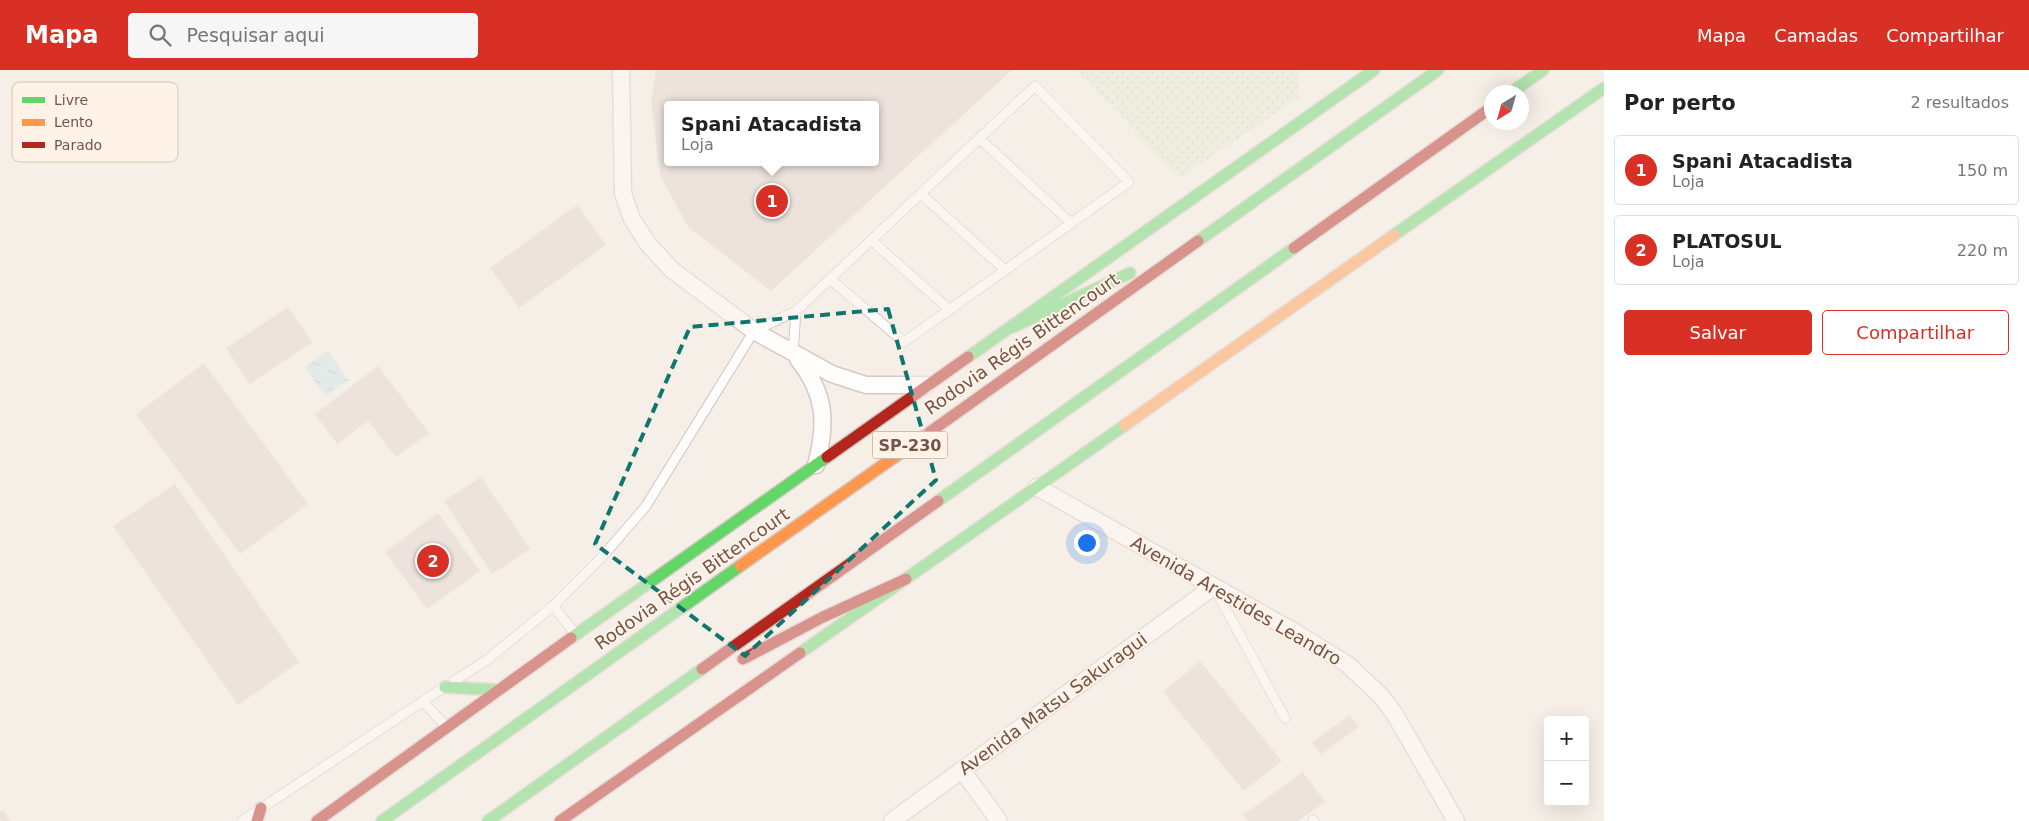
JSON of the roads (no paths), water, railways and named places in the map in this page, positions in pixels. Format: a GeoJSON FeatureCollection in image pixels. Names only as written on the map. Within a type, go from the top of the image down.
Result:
{"type":"FeatureCollection","features":[{"type":"Feature","properties":{"kind":"main road"},"geometry":{"type":"LineString","coordinates":[[316,821],[576,634],[1374,70]]}},
{"type":"Feature","properties":{"kind":"main road","name":"Rodovia Régis Bittencourt"},"geometry":{"type":"LineString","coordinates":[[382,821],[1438,70]]}},
{"type":"Feature","properties":{"kind":"main road"},"geometry":{"type":"LineString","coordinates":[[1522,85],[1543,70]]}},
{"type":"Feature","properties":{"kind":"main road"},"geometry":{"type":"LineString","coordinates":[[560,821],[1037,488],[1604,88]]}},
{"type":"Feature","properties":{"kind":"main road"},"geometry":{"type":"LineString","coordinates":[[488,821],[1484,113]]}},
{"type":"Feature","properties":{"kind":"main road"},"geometry":{"type":"LineString","coordinates":[[1013,326],[1104,286],[1230,218]]}},
{"type":"Feature","properties":{"kind":"main road"},"geometry":{"type":"LineString","coordinates":[[736,664],[823,617],[906,579]]}},
{"type":"Feature","properties":{"kind":"main road"},"geometry":{"type":"LineString","coordinates":[[610,736],[710,678]]}},
{"type":"Feature","properties":{"kind":"main road"},"geometry":{"type":"LineString","coordinates":[[445,687],[498,690]]}},
{"type":"Feature","properties":{"kind":"main road"},"geometry":{"type":"LineString","coordinates":[[257,821],[261,808]]}},
{"type":"Feature","properties":{"kind":"street"},"geometry":{"type":"LineString","coordinates":[[621,70],[622,193],[632,219],[648,244],[672,270],[754,331],[832,374],[866,385],[929,385]]}},
{"type":"Feature","properties":{"kind":"street"},"geometry":{"type":"LineString","coordinates":[[793,354],[810,374],[818,391],[823,416],[823,438],[816,466]]}},
{"type":"Feature","properties":{"kind":"street","name":"Avenida Arestides Leandro"},"geometry":{"type":"LineString","coordinates":[[1037,488],[1347,664],[1370,685],[1394,713],[1456,821]]}},
{"type":"Feature","properties":{"kind":"street","name":"Avenida Matsu Sakuragui"},"geometry":{"type":"LineString","coordinates":[[892,821],[1213,587]]}},
{"type":"Feature","properties":{"kind":"street"},"geometry":{"type":"LineString","coordinates":[[962,770],[999,821]]}},
{"type":"Feature","properties":{"kind":"lane"},"geometry":{"type":"LineString","coordinates":[[242,821],[487,660],[552,606],[602,557],[646,506],[754,331],[796,311],[1035,86],[1129,182],[904,342],[830,279]]}},
{"type":"Feature","properties":{"kind":"lane"},"geometry":{"type":"LineString","coordinates":[[979,138],[1071,223]]}},
{"type":"Feature","properties":{"kind":"lane"},"geometry":{"type":"LineString","coordinates":[[920,194],[1006,270]]}},
{"type":"Feature","properties":{"kind":"lane"},"geometry":{"type":"LineString","coordinates":[[871,240],[950,310]]}},
{"type":"Feature","properties":{"kind":"lane"},"geometry":{"type":"LineString","coordinates":[[793,354],[796,311]]}},
{"type":"Feature","properties":{"kind":"lane"},"geometry":{"type":"LineString","coordinates":[[1213,587],[1285,718]]}},
{"type":"Feature","properties":{"kind":"lane"},"geometry":{"type":"LineString","coordinates":[[552,606],[576,634]]}},
{"type":"Feature","properties":{"kind":"lane"},"geometry":{"type":"LineString","coordinates":[[423,702],[447,727]]}},
{"type":"Feature","properties":{"kind":"water"},"geometry":{"type":"Polygon","coordinates":[[[328,351],[349,380],[325,396],[305,367],[328,351]]]}},
{"type":"Feature","properties":{"kind":"place","name":"Spani Atacadista"},"geometry":{"type":"Point","coordinates":[772,201]}},
{"type":"Feature","properties":{"kind":"place","name":"PLATOSUL"},"geometry":{"type":"Point","coordinates":[433,561]}}]}
